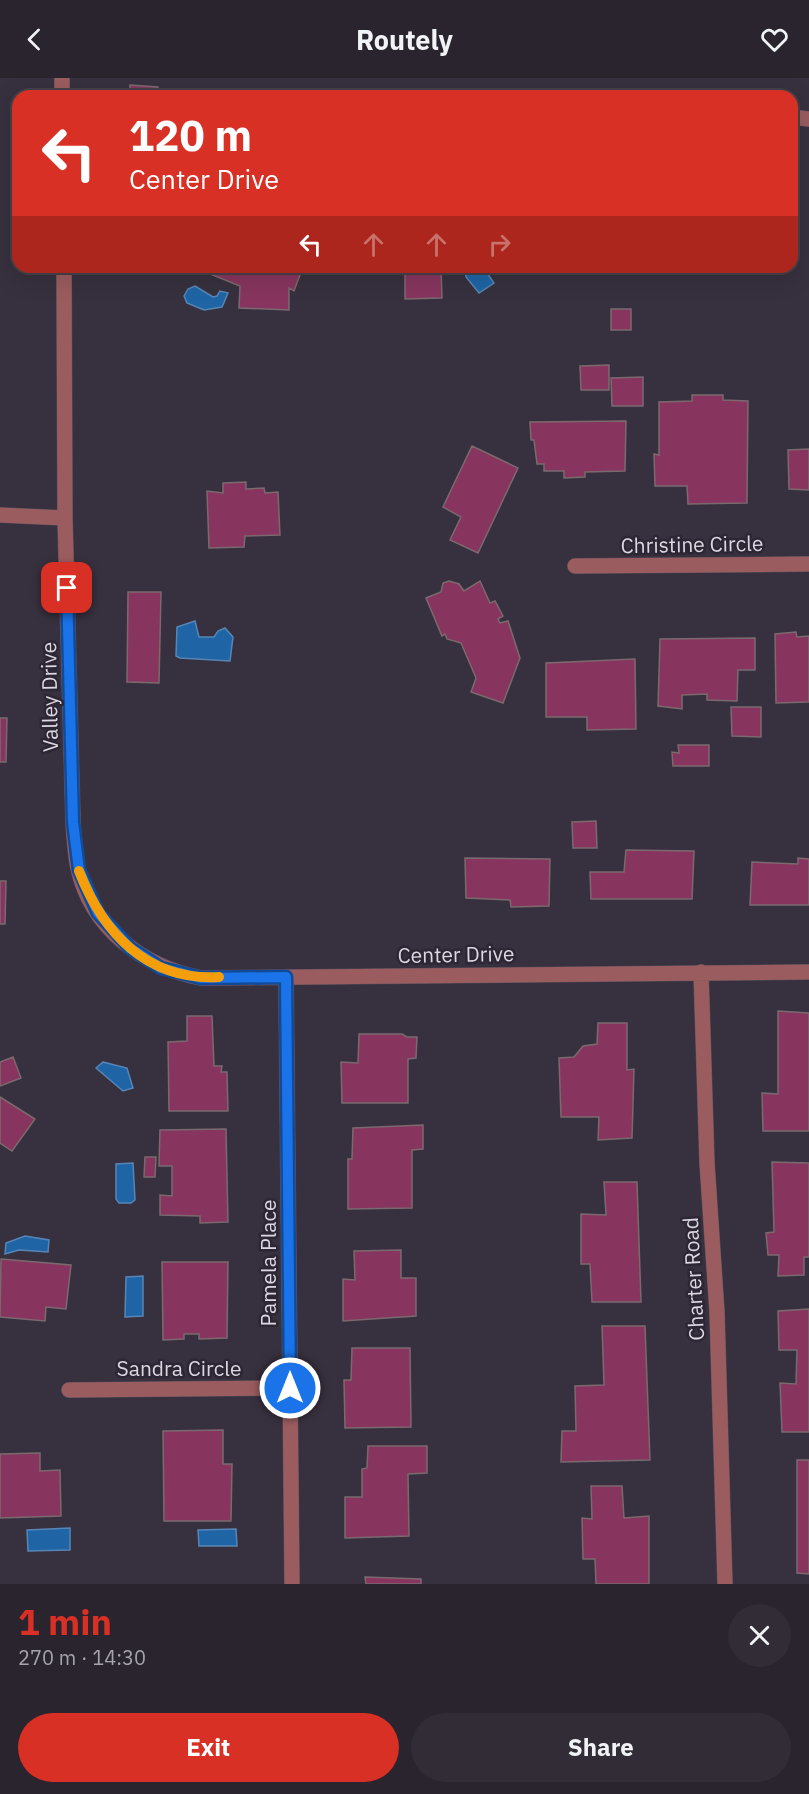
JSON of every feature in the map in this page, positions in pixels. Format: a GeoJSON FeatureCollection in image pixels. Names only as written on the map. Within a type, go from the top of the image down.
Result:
{"type":"FeatureCollection","features":[{"type":"Feature","properties":{"kind":"street","name":"Valley Drive"},"geometry":{"type":"LineString","coordinates":[[64,273],[65,518],[75,848],[79,870],[88,893],[98,913],[116,935]]}},
{"type":"Feature","properties":{"kind":"street"},"geometry":{"type":"LineString","coordinates":[[0,515],[65,518]]}},
{"type":"Feature","properties":{"kind":"street","name":"Christine Circle"},"geometry":{"type":"LineString","coordinates":[[575,566],[809,564]]}},
{"type":"Feature","properties":{"kind":"street","name":"Center Drive"},"geometry":{"type":"LineString","coordinates":[[116,935],[145,958],[180,974],[201,978],[809,972]]}},
{"type":"Feature","properties":{"kind":"street","name":"Charter Road"},"geometry":{"type":"LineString","coordinates":[[701,972],[707,1163],[717,1312],[725,1584]]}},
{"type":"Feature","properties":{"kind":"street","name":"Pamela Place"},"geometry":{"type":"LineString","coordinates":[[286,977],[292,1584]]}},
{"type":"Feature","properties":{"kind":"street","name":"Sandra Circle"},"geometry":{"type":"LineString","coordinates":[[69,1390],[290,1388]]}},
{"type":"Feature","properties":{"kind":"water"},"geometry":{"type":"Polygon","coordinates":[[[466,273],[487,273],[494,283],[479,293],[466,277],[466,273]]]}},
{"type":"Feature","properties":{"kind":"water"},"geometry":{"type":"Polygon","coordinates":[[[195,286],[213,297],[217,296],[220,291],[228,293],[222,307],[204,310],[187,303],[184,296],[188,289],[195,286]]]}},
{"type":"Feature","properties":{"kind":"water"},"geometry":{"type":"Polygon","coordinates":[[[195,621],[199,637],[214,637],[218,631],[225,628],[233,637],[230,661],[176,656],[177,627],[195,621]]]}},
{"type":"Feature","properties":{"kind":"water"},"geometry":{"type":"Polygon","coordinates":[[[103,1062],[127,1068],[133,1088],[123,1091],[96,1068],[103,1062]]]}},
{"type":"Feature","properties":{"kind":"water"},"geometry":{"type":"Polygon","coordinates":[[[133,1163],[135,1200],[131,1203],[119,1203],[116,1199],[116,1164],[133,1163]]]}},
{"type":"Feature","properties":{"kind":"water"},"geometry":{"type":"Polygon","coordinates":[[[25,1236],[49,1240],[48,1252],[19,1250],[5,1254],[6,1243],[25,1236]]]}},
{"type":"Feature","properties":{"kind":"water"},"geometry":{"type":"Polygon","coordinates":[[[143,1276],[143,1316],[125,1317],[126,1277],[143,1276]]]}},
{"type":"Feature","properties":{"kind":"water"},"geometry":{"type":"Polygon","coordinates":[[[70,1528],[70,1550],[28,1551],[27,1530],[70,1528]]]}},
{"type":"Feature","properties":{"kind":"water"},"geometry":{"type":"Polygon","coordinates":[[[236,1529],[237,1546],[199,1546],[198,1530],[236,1529]]]}},
{"type":"Feature","properties":{"kind":"building"},"geometry":{"type":"Polygon","coordinates":[[[130,85],[158,87],[158,90],[130,90],[130,85]]]}},
{"type":"Feature","properties":{"kind":"building"},"geometry":{"type":"Polygon","coordinates":[[[208,273],[301,273],[294,291],[289,288],[289,310],[239,308],[240,286],[208,273]]]}},
{"type":"Feature","properties":{"kind":"building"},"geometry":{"type":"Polygon","coordinates":[[[405,273],[441,273],[442,298],[405,299],[405,273]]]}},
{"type":"Feature","properties":{"kind":"building"},"geometry":{"type":"Polygon","coordinates":[[[611,309],[631,309],[631,330],[611,330],[611,309]]]}},
{"type":"Feature","properties":{"kind":"building"},"geometry":{"type":"Polygon","coordinates":[[[609,365],[609,390],[581,390],[580,366],[609,365]]]}},
{"type":"Feature","properties":{"kind":"building"},"geometry":{"type":"Polygon","coordinates":[[[643,377],[643,406],[612,406],[611,378],[643,377]]]}},
{"type":"Feature","properties":{"kind":"building"},"geometry":{"type":"Polygon","coordinates":[[[692,395],[723,395],[723,400],[748,401],[747,503],[688,504],[687,486],[655,486],[654,454],[659,455],[659,402],[692,401],[692,395]]]}},
{"type":"Feature","properties":{"kind":"building"},"geometry":{"type":"Polygon","coordinates":[[[626,421],[625,471],[585,472],[585,477],[564,478],[564,471],[544,471],[544,464],[537,464],[534,440],[531,440],[530,422],[626,421]]]}},
{"type":"Feature","properties":{"kind":"building"},"geometry":{"type":"Polygon","coordinates":[[[472,446],[518,468],[478,553],[450,540],[461,517],[443,507],[472,446]]]}},
{"type":"Feature","properties":{"kind":"building"},"geometry":{"type":"Polygon","coordinates":[[[809,449],[809,490],[789,489],[788,450],[809,449]]]}},
{"type":"Feature","properties":{"kind":"building"},"geometry":{"type":"Polygon","coordinates":[[[246,482],[246,489],[264,488],[265,493],[278,492],[280,535],[245,536],[244,547],[209,548],[207,491],[223,493],[223,483],[246,482]]]}},
{"type":"Feature","properties":{"kind":"building"},"geometry":{"type":"Polygon","coordinates":[[[449,581],[459,584],[464,591],[480,581],[490,603],[495,601],[503,616],[498,619],[500,623],[508,621],[520,658],[503,703],[471,692],[476,678],[461,643],[447,639],[445,634],[442,636],[426,598],[441,592],[443,583],[449,581]]]}},
{"type":"Feature","properties":{"kind":"building"},"geometry":{"type":"Polygon","coordinates":[[[128,592],[161,592],[159,683],[127,682],[128,592]]]}},
{"type":"Feature","properties":{"kind":"building"},"geometry":{"type":"Polygon","coordinates":[[[796,632],[797,637],[809,636],[809,702],[776,703],[775,634],[796,632]]]}},
{"type":"Feature","properties":{"kind":"building"},"geometry":{"type":"Polygon","coordinates":[[[755,638],[755,670],[738,670],[737,701],[707,700],[707,694],[682,695],[682,709],[658,706],[660,639],[755,638]]]}},
{"type":"Feature","properties":{"kind":"building"},"geometry":{"type":"Polygon","coordinates":[[[635,659],[636,729],[587,730],[587,717],[546,717],[546,663],[635,659]]]}},
{"type":"Feature","properties":{"kind":"building"},"geometry":{"type":"Polygon","coordinates":[[[731,707],[761,707],[761,737],[732,736],[731,707]]]}},
{"type":"Feature","properties":{"kind":"building"},"geometry":{"type":"Polygon","coordinates":[[[0,718],[7,718],[6,762],[0,762],[0,718]]]}},
{"type":"Feature","properties":{"kind":"building"},"geometry":{"type":"Polygon","coordinates":[[[678,745],[709,745],[709,766],[673,766],[672,752],[679,753],[678,745]]]}},
{"type":"Feature","properties":{"kind":"building"},"geometry":{"type":"Polygon","coordinates":[[[596,821],[597,848],[573,848],[572,822],[596,821]]]}},
{"type":"Feature","properties":{"kind":"building"},"geometry":{"type":"Polygon","coordinates":[[[626,850],[694,851],[692,899],[591,899],[590,872],[624,872],[626,850]]]}},
{"type":"Feature","properties":{"kind":"building"},"geometry":{"type":"Polygon","coordinates":[[[465,858],[550,859],[549,906],[511,907],[510,900],[466,898],[465,858]]]}},
{"type":"Feature","properties":{"kind":"building"},"geometry":{"type":"Polygon","coordinates":[[[798,858],[809,859],[809,905],[750,905],[752,862],[798,864],[798,858]]]}},
{"type":"Feature","properties":{"kind":"building"},"geometry":{"type":"Polygon","coordinates":[[[0,881],[6,881],[5,924],[0,924],[0,881]]]}},
{"type":"Feature","properties":{"kind":"building"},"geometry":{"type":"Polygon","coordinates":[[[778,1011],[809,1013],[809,1131],[763,1131],[762,1093],[778,1094],[778,1011]]]}},
{"type":"Feature","properties":{"kind":"building"},"geometry":{"type":"Polygon","coordinates":[[[187,1016],[212,1016],[214,1066],[222,1066],[221,1072],[227,1072],[228,1111],[169,1111],[168,1042],[187,1041],[187,1016]]]}},
{"type":"Feature","properties":{"kind":"building"},"geometry":{"type":"Polygon","coordinates":[[[598,1023],[627,1023],[627,1070],[634,1069],[632,1138],[598,1140],[599,1117],[561,1117],[559,1058],[574,1057],[583,1046],[597,1044],[598,1023]]]}},
{"type":"Feature","properties":{"kind":"building"},"geometry":{"type":"Polygon","coordinates":[[[359,1034],[402,1034],[407,1037],[417,1037],[416,1058],[408,1059],[408,1103],[342,1103],[341,1062],[358,1063],[359,1034]]]}},
{"type":"Feature","properties":{"kind":"building"},"geometry":{"type":"Polygon","coordinates":[[[13,1057],[21,1078],[0,1086],[0,1062],[13,1057]]]}},
{"type":"Feature","properties":{"kind":"building"},"geometry":{"type":"Polygon","coordinates":[[[0,1097],[35,1119],[12,1151],[0,1143],[0,1097]]]}},
{"type":"Feature","properties":{"kind":"building"},"geometry":{"type":"Polygon","coordinates":[[[423,1125],[423,1149],[412,1150],[412,1208],[348,1209],[348,1159],[352,1159],[353,1128],[423,1125]]]}},
{"type":"Feature","properties":{"kind":"building"},"geometry":{"type":"Polygon","coordinates":[[[226,1129],[228,1222],[200,1223],[200,1216],[160,1215],[160,1195],[172,1196],[172,1166],[159,1166],[160,1130],[226,1129]]]}},
{"type":"Feature","properties":{"kind":"building"},"geometry":{"type":"Polygon","coordinates":[[[145,1157],[156,1157],[155,1177],[144,1177],[145,1157]]]}},
{"type":"Feature","properties":{"kind":"building"},"geometry":{"type":"Polygon","coordinates":[[[772,1162],[809,1163],[809,1257],[804,1257],[804,1275],[778,1276],[779,1255],[768,1255],[766,1233],[774,1232],[772,1162]]]}},
{"type":"Feature","properties":{"kind":"building"},"geometry":{"type":"Polygon","coordinates":[[[604,1182],[637,1182],[641,1302],[592,1302],[590,1264],[581,1264],[581,1214],[606,1215],[604,1182]]]}},
{"type":"Feature","properties":{"kind":"building"},"geometry":{"type":"Polygon","coordinates":[[[401,1250],[401,1278],[416,1278],[416,1316],[343,1321],[343,1279],[355,1280],[354,1251],[401,1250]]]}},
{"type":"Feature","properties":{"kind":"building"},"geometry":{"type":"Polygon","coordinates":[[[1,1259],[71,1265],[66,1309],[46,1307],[45,1321],[0,1317],[1,1259]]]}},
{"type":"Feature","properties":{"kind":"building"},"geometry":{"type":"Polygon","coordinates":[[[162,1262],[228,1262],[227,1338],[199,1339],[199,1334],[184,1334],[184,1339],[163,1340],[162,1262]]]}},
{"type":"Feature","properties":{"kind":"building"},"geometry":{"type":"Polygon","coordinates":[[[809,1309],[809,1432],[782,1432],[780,1383],[796,1384],[797,1350],[779,1350],[778,1311],[809,1309]]]}},
{"type":"Feature","properties":{"kind":"building"},"geometry":{"type":"Polygon","coordinates":[[[602,1326],[645,1326],[650,1460],[561,1462],[562,1431],[576,1431],[575,1386],[604,1385],[602,1326]]]}},
{"type":"Feature","properties":{"kind":"building"},"geometry":{"type":"Polygon","coordinates":[[[352,1348],[410,1348],[411,1427],[345,1428],[344,1380],[351,1380],[352,1348]]]}},
{"type":"Feature","properties":{"kind":"building"},"geometry":{"type":"Polygon","coordinates":[[[223,1430],[223,1464],[232,1464],[231,1521],[164,1521],[163,1431],[223,1430]]]}},
{"type":"Feature","properties":{"kind":"building"},"geometry":{"type":"Polygon","coordinates":[[[368,1446],[427,1446],[427,1473],[408,1474],[409,1536],[345,1538],[345,1497],[362,1497],[362,1469],[367,1468],[368,1446]]]}},
{"type":"Feature","properties":{"kind":"building"},"geometry":{"type":"Polygon","coordinates":[[[40,1453],[40,1471],[60,1470],[61,1516],[0,1518],[0,1454],[40,1453]]]}},
{"type":"Feature","properties":{"kind":"building"},"geometry":{"type":"Polygon","coordinates":[[[797,1460],[809,1460],[809,1574],[797,1573],[797,1460]]]}},
{"type":"Feature","properties":{"kind":"building"},"geometry":{"type":"Polygon","coordinates":[[[591,1486],[622,1486],[624,1518],[649,1516],[649,1584],[596,1584],[595,1559],[583,1559],[582,1518],[592,1519],[591,1486]]]}},
{"type":"Feature","properties":{"kind":"building"},"geometry":{"type":"Polygon","coordinates":[[[365,1577],[421,1579],[421,1584],[366,1584],[365,1577]]]}},
{"type":"Feature","properties":{"kind":"slow traffic"},"geometry":{"type":"LineString","coordinates":[[79,871],[98,913],[130,948],[161,968],[201,978],[219,977]]}},
{"type":"Feature","properties":{"kind":"route"},"geometry":{"type":"LineString","coordinates":[[67,588],[75,848],[79,870],[98,913],[130,948],[161,968],[201,978],[286,977],[290,1388]]}}]}
